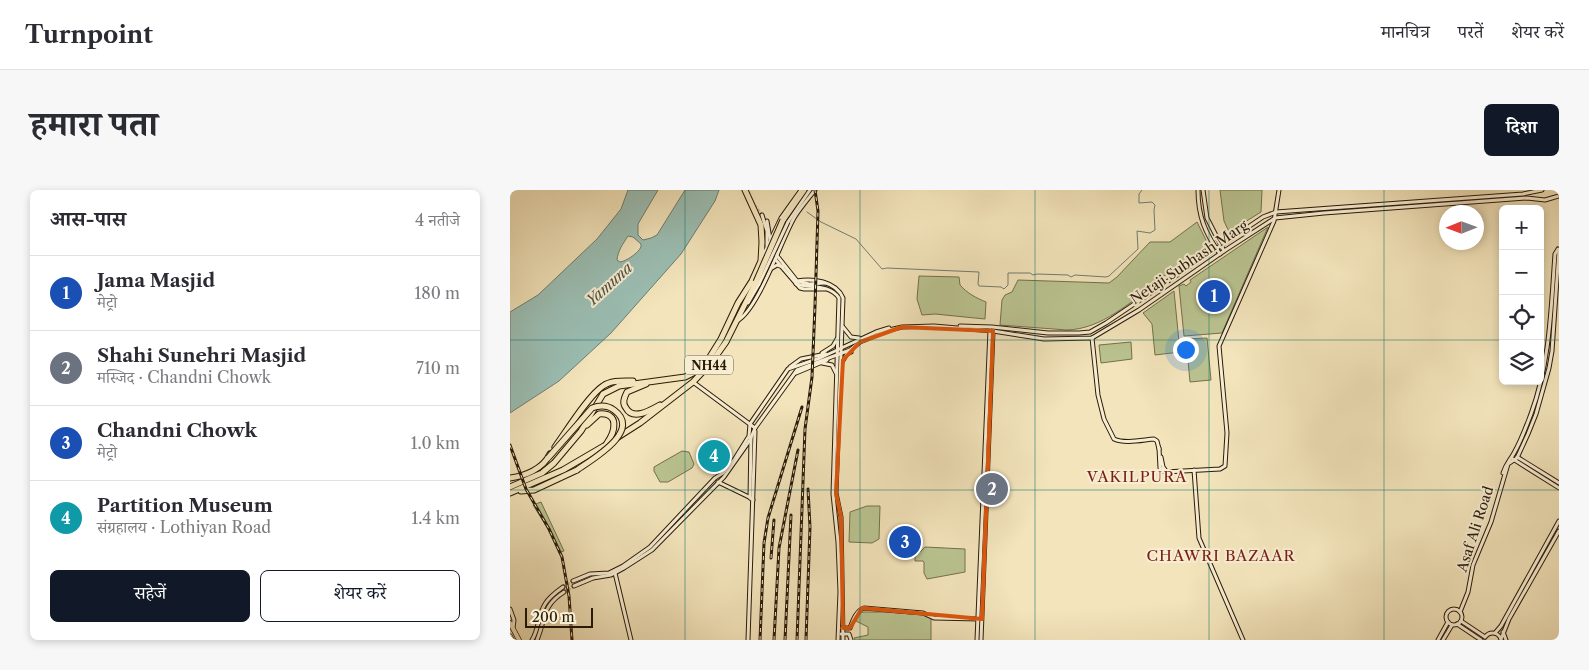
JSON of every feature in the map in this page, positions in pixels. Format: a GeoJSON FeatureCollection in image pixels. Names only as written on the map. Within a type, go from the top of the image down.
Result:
{"type":"FeatureCollection","features":[{"type":"Feature","properties":{"kind":"highway"},"geometry":{"type":"LineString","coordinates":[[581,431],[603,394],[619,386],[685,377],[697,371],[706,363],[752,281],[761,261],[765,244],[761,224],[745,190]]}},
{"type":"Feature","properties":{"kind":"highway"},"geometry":{"type":"LineString","coordinates":[[736,322],[759,276],[783,220],[802,191]]}},
{"type":"Feature","properties":{"kind":"highway","name":"NH44"},"geometry":{"type":"LineString","coordinates":[[671,401],[693,382],[720,351],[736,322]]}},
{"type":"Feature","properties":{"kind":"highway"},"geometry":{"type":"LineString","coordinates":[[548,458],[602,386],[622,381],[653,381]]}},
{"type":"Feature","properties":{"kind":"highway"},"geometry":{"type":"LineString","coordinates":[[653,381],[627,392],[624,401],[628,411],[634,414],[643,413],[671,401]]}},
{"type":"Feature","properties":{"kind":"highway"},"geometry":{"type":"LineString","coordinates":[[513,493],[564,470],[640,423],[671,401]]}},
{"type":"Feature","properties":{"kind":"highway"},"geometry":{"type":"LineString","coordinates":[[510,478],[523,476],[534,471],[592,408],[602,406],[613,408],[617,412],[622,421],[621,432],[618,438],[606,450],[576,470],[534,490],[513,493]]}},
{"type":"Feature","properties":{"kind":"highway"},"geometry":{"type":"LineString","coordinates":[[510,487],[542,473],[581,431],[601,413],[609,415],[613,421],[613,431],[604,446]]}},
{"type":"Feature","properties":{"kind":"main road"},"geometry":{"type":"LineString","coordinates":[[744,306],[759,284],[788,222],[810,190]]}},
{"type":"Feature","properties":{"kind":"main road"},"geometry":{"type":"LineString","coordinates":[[736,322],[743,318],[747,312],[771,269],[795,216],[815,190]]}},
{"type":"Feature","properties":{"kind":"main road"},"geometry":{"type":"LineString","coordinates":[[1198,190],[1201,218],[1220,254]]}},
{"type":"Feature","properties":{"kind":"main road"},"geometry":{"type":"LineString","coordinates":[[1203,190],[1207,218],[1224,251]]}},
{"type":"Feature","properties":{"kind":"main road"},"geometry":{"type":"LineString","coordinates":[[1092,338],[1098,395],[1104,419],[1114,439],[1117,441],[1154,439],[1157,441],[1160,468],[1163,472],[1222,469],[1225,466],[1227,432],[1219,346],[1275,218],[1279,190]]}},
{"type":"Feature","properties":{"kind":"main road","name":"Netaji Subhash Marg"},"geometry":{"type":"LineString","coordinates":[[830,358],[850,350],[860,342],[902,327],[940,327],[1048,333],[1090,332],[1106,324],[1262,217],[1276,212],[1523,194],[1541,190]]}},
{"type":"Feature","properties":{"kind":"main road"},"geometry":{"type":"LineString","coordinates":[[765,244],[770,242],[781,218],[802,191]]}},
{"type":"Feature","properties":{"kind":"main road","name":"Netaji Subhash Marg"},"geometry":{"type":"LineString","coordinates":[[788,369],[840,349],[884,329],[902,326],[992,330],[1044,339],[1092,338],[1139,310],[1275,218],[1527,198],[1545,200],[1559,196]]}},
{"type":"Feature","properties":{"kind":"main road"},"geometry":{"type":"LineString","coordinates":[[783,265],[775,259],[765,244],[767,231],[763,215],[768,225],[770,242],[783,265],[797,283],[804,289],[825,289],[836,294],[839,298],[838,334],[840,349]]}},
{"type":"Feature","properties":{"kind":"main road"},"geometry":{"type":"LineString","coordinates":[[781,246],[783,265]]}},
{"type":"Feature","properties":{"kind":"main road","name":"Asaf Ali Road"},"geometry":{"type":"LineString","coordinates":[[1459,612],[1472,565],[1490,521],[1506,463],[1512,457],[1531,414],[1543,371],[1547,351],[1555,254],[1559,249]]}},
{"type":"Feature","properties":{"kind":"main road","name":"Asaf Ali Road"},"geometry":{"type":"LineString","coordinates":[[1459,612],[1468,592],[1473,565],[1491,522],[1508,464],[1516,459],[1536,414],[1550,361],[1559,249]]}},
{"type":"Feature","properties":{"kind":"main road"},"geometry":{"type":"LineString","coordinates":[[761,261],[771,269]]}},
{"type":"Feature","properties":{"kind":"main road"},"geometry":{"type":"LineString","coordinates":[[771,269],[777,265],[783,265]]}},
{"type":"Feature","properties":{"kind":"main road"},"geometry":{"type":"LineString","coordinates":[[797,283],[803,280],[826,283],[838,290],[843,298],[837,376],[833,494],[838,542],[841,628]]}},
{"type":"Feature","properties":{"kind":"main road"},"geometry":{"type":"LineString","coordinates":[[842,326],[851,337],[862,338]]}},
{"type":"Feature","properties":{"kind":"main road"},"geometry":{"type":"LineString","coordinates":[[979,640],[992,330]]}},
{"type":"Feature","properties":{"kind":"main road"},"geometry":{"type":"LineString","coordinates":[[573,581],[590,574],[609,572],[623,566],[650,547],[734,460],[749,436],[749,423],[793,363],[828,350],[833,346],[838,334]]}},
{"type":"Feature","properties":{"kind":"main road"},"geometry":{"type":"LineString","coordinates":[[841,370],[846,356],[860,342]]}},
{"type":"Feature","properties":{"kind":"main road"},"geometry":{"type":"LineString","coordinates":[[819,354],[828,354]]}},
{"type":"Feature","properties":{"kind":"main road"},"geometry":{"type":"LineString","coordinates":[[839,355],[841,370],[836,493],[841,517],[841,634],[843,640]]}},
{"type":"Feature","properties":{"kind":"main road"},"geometry":{"type":"LineString","coordinates":[[822,364],[830,358]]}},
{"type":"Feature","properties":{"kind":"main road"},"geometry":{"type":"LineString","coordinates":[[574,586],[593,578],[604,578],[615,573],[652,550],[732,466],[751,438],[755,428],[797,370],[803,366],[830,358]]}},
{"type":"Feature","properties":{"kind":"main road"},"geometry":{"type":"LineString","coordinates":[[793,375],[804,369],[822,364],[832,365],[837,376]]}},
{"type":"Feature","properties":{"kind":"main road"},"geometry":{"type":"LineString","coordinates":[[693,382],[755,428]]}},
{"type":"Feature","properties":{"kind":"main road"},"geometry":{"type":"LineString","coordinates":[[777,384],[783,389]]}},
{"type":"Feature","properties":{"kind":"main road"},"geometry":{"type":"LineString","coordinates":[[772,392],[778,396]]}},
{"type":"Feature","properties":{"kind":"main road"},"geometry":{"type":"LineString","coordinates":[[748,640],[755,428]]}},
{"type":"Feature","properties":{"kind":"main road"},"geometry":{"type":"LineString","coordinates":[[749,429],[751,438],[752,499]]}},
{"type":"Feature","properties":{"kind":"main road"},"geometry":{"type":"LineString","coordinates":[[1512,457],[1559,484]]}},
{"type":"Feature","properties":{"kind":"main road"},"geometry":{"type":"LineString","coordinates":[[1516,459],[1559,488]]}},
{"type":"Feature","properties":{"kind":"main road"},"geometry":{"type":"LineString","coordinates":[[1194,470],[1199,538],[1243,640]]}},
{"type":"Feature","properties":{"kind":"main road"},"geometry":{"type":"LineString","coordinates":[[715,478],[718,482],[752,499]]}},
{"type":"Feature","properties":{"kind":"main road"},"geometry":{"type":"LineString","coordinates":[[1495,633],[1501,626],[1559,521]]}},
{"type":"Feature","properties":{"kind":"main road"},"geometry":{"type":"LineString","coordinates":[[1483,639],[1489,633],[1495,633],[1501,639],[1503,632],[1559,531]]}},
{"type":"Feature","properties":{"kind":"main road"},"geometry":{"type":"LineString","coordinates":[[615,573],[631,640]]}},
{"type":"Feature","properties":{"kind":"main road"},"geometry":{"type":"LineString","coordinates":[[532,640],[537,630],[543,606],[550,597],[563,587]]}},
{"type":"Feature","properties":{"kind":"main road"},"geometry":{"type":"LineString","coordinates":[[537,640],[544,613],[556,598],[564,592]]}},
{"type":"Feature","properties":{"kind":"main road"},"geometry":{"type":"LineString","coordinates":[[851,640],[850,627],[858,612],[864,608],[923,613],[934,618],[980,619]]}},
{"type":"Feature","properties":{"kind":"main road"},"geometry":{"type":"LineString","coordinates":[[510,609],[514,620],[513,629]]}},
{"type":"Feature","properties":{"kind":"main road"},"geometry":{"type":"LineString","coordinates":[[1443,640],[1450,623],[1447,616],[1453,610],[1459,612],[1462,616],[1461,621],[1457,624]]}},
{"type":"Feature","properties":{"kind":"main road"},"geometry":{"type":"LineString","coordinates":[[1461,621],[1483,639]]}},
{"type":"Feature","properties":{"kind":"main road"},"geometry":{"type":"LineString","coordinates":[[510,623],[519,640]]}},
{"type":"Feature","properties":{"kind":"main road"},"geometry":{"type":"LineString","coordinates":[[1450,623],[1457,624],[1483,639]]}},
{"type":"Feature","properties":{"kind":"main road"},"geometry":{"type":"LineString","coordinates":[[1438,640],[1450,623]]}},
{"type":"Feature","properties":{"kind":"main road"},"geometry":{"type":"LineString","coordinates":[[841,628],[850,627]]}},
{"type":"Feature","properties":{"kind":"main road"},"geometry":{"type":"LineString","coordinates":[[1503,632],[1506,640]]}},
{"type":"Feature","properties":{"kind":"main road"},"geometry":{"type":"LineString","coordinates":[[841,634],[850,636]]}},
{"type":"Feature","properties":{"kind":"main road"},"geometry":{"type":"LineString","coordinates":[[838,640],[841,634]]}},
{"type":"Feature","properties":{"kind":"highlighted area"},"geometry":{"type":"Polygon","coordinates":[[[902,327],[993,331],[982,619],[862,608],[850,628],[843,628],[841,517],[836,493],[843,360],[860,342],[902,327]]]}},
{"type":"Feature","properties":{"kind":"green space"},"geometry":{"type":"Polygon","coordinates":[[[1220,190],[1262,190],[1261,212],[1229,232],[1224,221],[1220,190]]]}},
{"type":"Feature","properties":{"kind":"green space"},"geometry":{"type":"Polygon","coordinates":[[[1197,222],[1206,240],[1204,251],[1156,281],[1157,283],[1104,320],[1092,325],[1067,330],[1000,325],[1002,300],[1005,295],[1012,292],[1018,280],[1109,283],[1150,242],[1170,242],[1197,222]]]}},
{"type":"Feature","properties":{"kind":"green space"},"geometry":{"type":"Polygon","coordinates":[[[1268,227],[1222,333],[1184,336],[1179,286],[1184,284],[1186,286],[1191,282],[1190,280],[1268,227]]]}},
{"type":"Feature","properties":{"kind":"green space"},"geometry":{"type":"Polygon","coordinates":[[[919,276],[959,277],[960,285],[963,288],[986,302],[985,319],[935,314],[922,315],[917,299],[919,276]]]}},
{"type":"Feature","properties":{"kind":"green space"},"geometry":{"type":"Polygon","coordinates":[[[1174,291],[1180,352],[1155,355],[1152,324],[1143,313],[1174,291]]]}},
{"type":"Feature","properties":{"kind":"green space"},"geometry":{"type":"Polygon","coordinates":[[[1207,338],[1211,380],[1190,382],[1186,339],[1207,338]]]}},
{"type":"Feature","properties":{"kind":"green space"},"geometry":{"type":"Polygon","coordinates":[[[1131,342],[1132,359],[1101,363],[1099,345],[1131,342]]]}},
{"type":"Feature","properties":{"kind":"green space"},"geometry":{"type":"Polygon","coordinates":[[[682,451],[689,452],[694,464],[692,468],[668,482],[660,482],[654,467],[682,451]]]}},
{"type":"Feature","properties":{"kind":"green space"},"geometry":{"type":"Polygon","coordinates":[[[541,502],[564,551],[560,552],[533,505],[541,502]]]}},
{"type":"Feature","properties":{"kind":"green space"},"geometry":{"type":"Polygon","coordinates":[[[867,506],[880,506],[879,539],[872,543],[849,542],[850,512],[867,506]]]}},
{"type":"Feature","properties":{"kind":"green space"},"geometry":{"type":"Polygon","coordinates":[[[925,547],[965,549],[965,572],[927,579],[924,573],[924,562],[915,561],[915,557],[925,547]]]}},
{"type":"Feature","properties":{"kind":"green space"},"geometry":{"type":"Polygon","coordinates":[[[863,612],[924,615],[931,618],[931,640],[855,640],[854,638],[868,635],[868,627],[856,621],[859,614],[863,612]]]}},
{"type":"Feature","properties":{"kind":"water","name":"Yamuna"},"geometry":{"type":"Polygon","coordinates":[[[628,190],[658,190],[638,224],[638,235],[643,240],[657,235],[685,190],[719,190],[715,201],[681,254],[611,333],[559,381],[510,413],[510,312],[538,295],[597,239],[621,209],[628,190]],[[628,236],[621,247],[617,260],[620,262],[632,256],[641,247],[641,244],[633,237],[628,236]]]}},
{"type":"Feature","properties":{"kind":"waterway"},"geometry":{"type":"LineString","coordinates":[[807,212],[821,222],[856,239],[882,269],[979,272],[979,286],[1001,287],[1004,289],[1008,285],[1008,273],[1068,275],[1071,277],[1075,275],[1109,276],[1138,249],[1137,231],[1150,233],[1155,230],[1155,205],[1152,202],[1139,203],[1139,194],[1142,190]]}},
{"type":"Feature","properties":{"kind":"tunnel"},"geometry":{"type":"LineString","coordinates":[[752,202],[762,215]]}},
{"type":"Feature","properties":{"kind":"tunnel"},"geometry":{"type":"LineString","coordinates":[[563,587],[573,581]]}},
{"type":"Feature","properties":{"kind":"tunnel"},"geometry":{"type":"LineString","coordinates":[[564,592],[574,586]]}},
{"type":"Feature","properties":{"kind":"railway"},"geometry":{"type":"LineString","coordinates":[[797,640],[805,429],[812,377],[815,306],[818,211],[815,190]]}},
{"type":"Feature","properties":{"kind":"railway"},"geometry":{"type":"LineString","coordinates":[[760,640],[764,543],[768,518],[802,407]]}},
{"type":"Feature","properties":{"kind":"railway"},"geometry":{"type":"LineString","coordinates":[[510,445],[526,489],[549,529],[562,557],[569,596],[572,640]]}},
{"type":"Feature","properties":{"kind":"railway"},"geometry":{"type":"LineString","coordinates":[[774,640],[779,548],[798,450]]}},
{"type":"Feature","properties":{"kind":"railway"},"geometry":{"type":"LineString","coordinates":[[806,640],[810,527],[808,489]]}},
{"type":"Feature","properties":{"kind":"railway"},"geometry":{"type":"LineString","coordinates":[[785,640],[791,515]]}},
{"type":"Feature","properties":{"kind":"railway"},"geometry":{"type":"LineString","coordinates":[[771,558],[774,520]]}},
{"type":"Feature","properties":{"kind":"place","name":"Jama Masjid"},"geometry":{"type":"Point","coordinates":[1214,296]}},
{"type":"Feature","properties":{"kind":"place","name":"Partition Museum"},"geometry":{"type":"Point","coordinates":[714,456]}},
{"type":"Feature","properties":{"kind":"place","name":"Shahi Sunehri Masjid"},"geometry":{"type":"Point","coordinates":[992,489]}},
{"type":"Feature","properties":{"kind":"place","name":"Chandni Chowk"},"geometry":{"type":"Point","coordinates":[905,542]}},
{"type":"Feature","properties":{"kind":"district","name":"VAKILPURA"},"geometry":{"type":"Point","coordinates":[1137,476]}},
{"type":"Feature","properties":{"kind":"district","name":"CHAWRI BAZAAR"},"geometry":{"type":"Point","coordinates":[1221,555]}}]}
